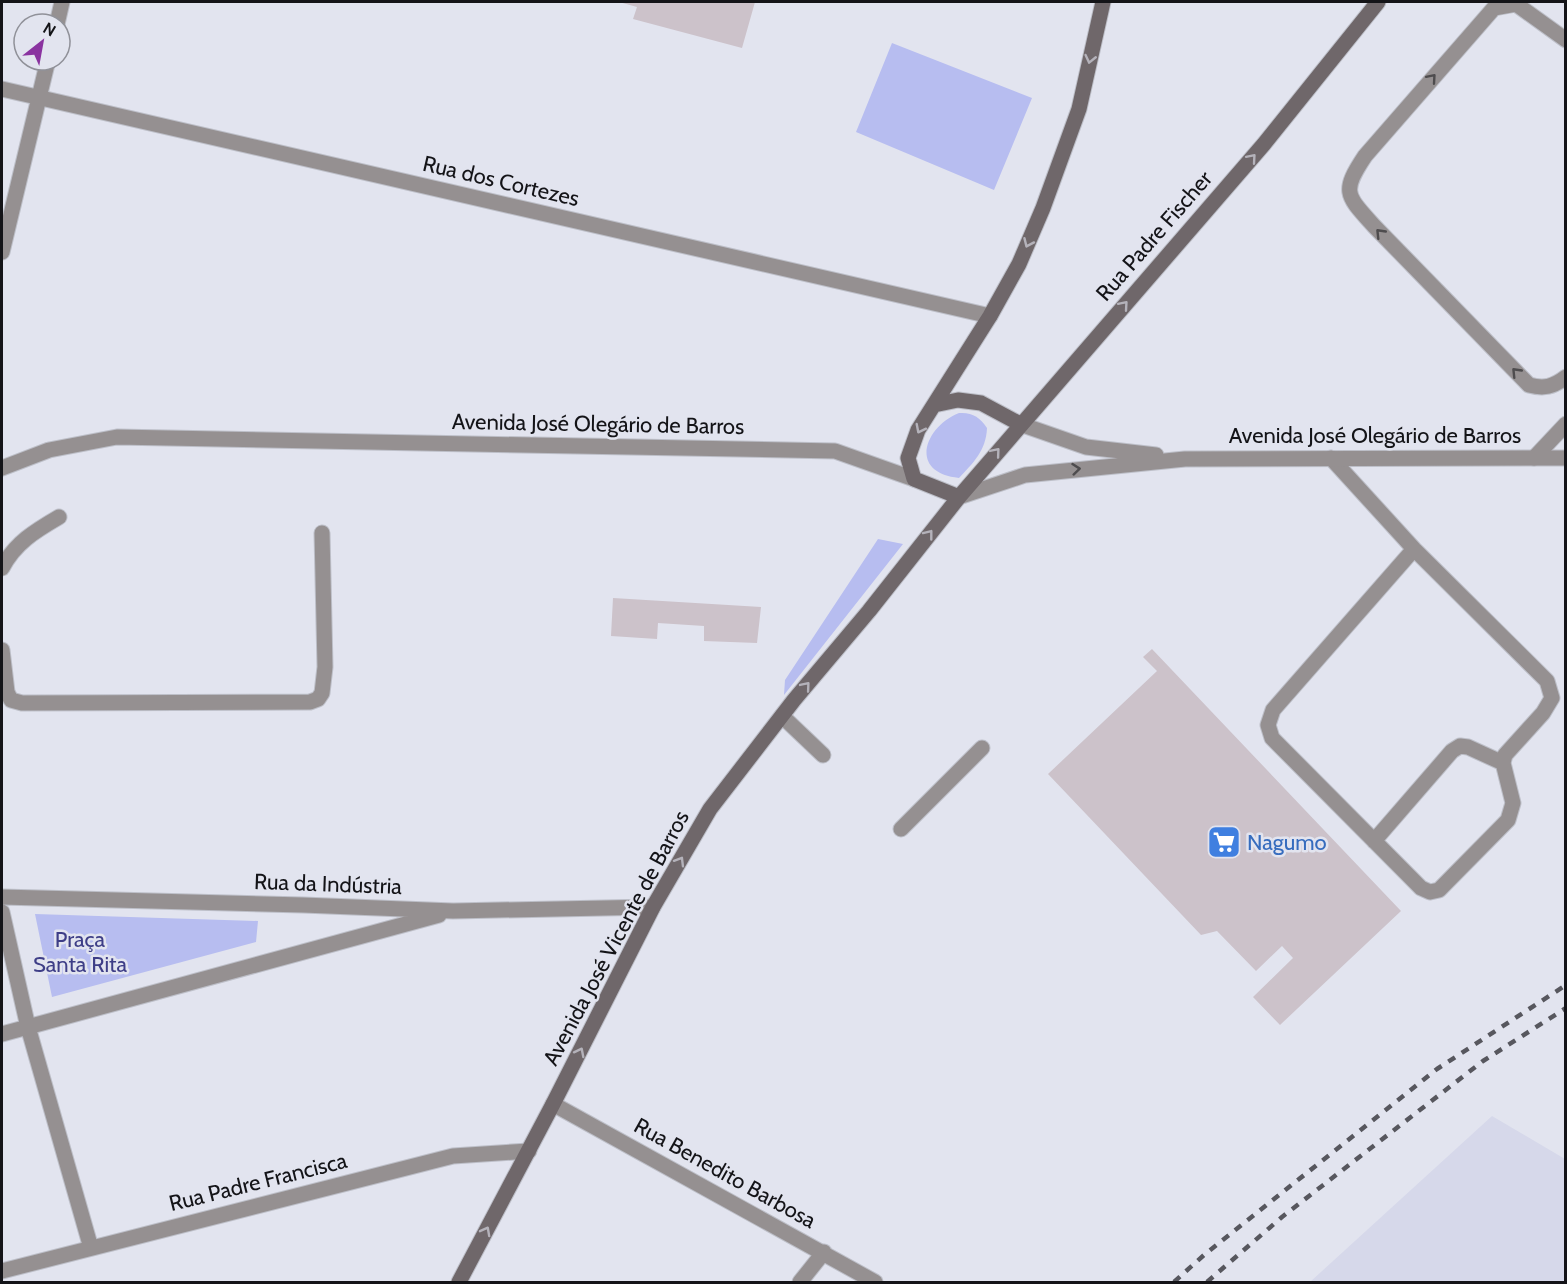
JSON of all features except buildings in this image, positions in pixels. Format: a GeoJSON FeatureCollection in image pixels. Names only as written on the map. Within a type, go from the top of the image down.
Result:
{"type":"FeatureCollection","features":[{"type":"Feature","properties":{"kind":"main road"},"geometry":{"type":"LineString","coordinates":[[914,479],[908,458],[918,430],[990,316],[1018,264],[1043,208],[1075,120],[1103,2]]}},
{"type":"Feature","properties":{"kind":"main road","name":"Rua Padre Fischer"},"geometry":{"type":"LineString","coordinates":[[958,497],[1264,144],[1378,2]]}},
{"type":"Feature","properties":{"kind":"main road","name":"Avenida José Olegário de Barros"},"geometry":{"type":"LineString","coordinates":[[934,405],[958,400],[981,403],[1020,423]]}},
{"type":"Feature","properties":{"kind":"main road","name":"Avenida José Olegário de Barros"},"geometry":{"type":"LineString","coordinates":[[914,479],[958,497]]}},
{"type":"Feature","properties":{"kind":"main road","name":"Avenida José Vicente de Barros"},"geometry":{"type":"LineString","coordinates":[[459,1282],[554,1104],[653,907],[710,809],[958,497]]}},
{"type":"Feature","properties":{"kind":"street"},"geometry":{"type":"LineString","coordinates":[[1566,40],[1516,4],[1494,8],[1365,156],[1350,178],[1349,191],[1354,205],[1529,386],[1544,388],[1566,377]]}},
{"type":"Feature","properties":{"kind":"street"},"geometry":{"type":"LineString","coordinates":[[2,252],[45,72]]}},
{"type":"Feature","properties":{"kind":"street","name":"Rua dos Cortezes"},"geometry":{"type":"LineString","coordinates":[[2,88],[990,316]]}},
{"type":"Feature","properties":{"kind":"street","name":"Avenida José Olegário de Barros"},"geometry":{"type":"LineString","coordinates":[[1020,423],[1086,447],[1185,459]]}},
{"type":"Feature","properties":{"kind":"street"},"geometry":{"type":"LineString","coordinates":[[1533,458],[1566,424]]}},
{"type":"Feature","properties":{"kind":"street","name":"Avenida José Olegário de Barros"},"geometry":{"type":"LineString","coordinates":[[2,468],[49,450],[117,437],[835,451],[914,479]]}},
{"type":"Feature","properties":{"kind":"street"},"geometry":{"type":"LineString","coordinates":[[1331,458],[1414,549],[1548,681],[1552,698],[1543,713],[1505,755],[1503,763],[1513,803],[1508,820],[1439,890],[1430,892],[1421,888],[1272,738],[1268,725],[1273,710],[1414,549]]}},
{"type":"Feature","properties":{"kind":"street","name":"Avenida José Olegário de Barros"},"geometry":{"type":"LineString","coordinates":[[958,497],[1025,475],[1185,459],[1566,458]]}},
{"type":"Feature","properties":{"kind":"street"},"geometry":{"type":"LineString","coordinates":[[2,568],[9,554],[20,542],[59,517]]}},
{"type":"Feature","properties":{"kind":"street"},"geometry":{"type":"LineString","coordinates":[[2,650],[7,692],[11,700],[22,703],[310,702],[318,699],[322,693],[325,667],[322,533]]}},
{"type":"Feature","properties":{"kind":"street"},"geometry":{"type":"LineString","coordinates":[[782,716],[823,755]]}},
{"type":"Feature","properties":{"kind":"street"},"geometry":{"type":"LineString","coordinates":[[1374,841],[1452,751],[1460,746],[1468,747],[1503,763]]}},
{"type":"Feature","properties":{"kind":"street"},"geometry":{"type":"LineString","coordinates":[[901,829],[982,748]]}},
{"type":"Feature","properties":{"kind":"street","name":"Rua da Indústria"},"geometry":{"type":"LineString","coordinates":[[2,897],[453,911],[653,907]]}},
{"type":"Feature","properties":{"kind":"street"},"geometry":{"type":"LineString","coordinates":[[2,1034],[453,911]]}},
{"type":"Feature","properties":{"kind":"street"},"geometry":{"type":"LineString","coordinates":[[2,912],[28,1027],[91,1248]]}},
{"type":"Feature","properties":{"kind":"street","name":"Rua Benedito Barbosa"},"geometry":{"type":"LineString","coordinates":[[554,1104],[875,1282]]}},
{"type":"Feature","properties":{"kind":"street","name":"Rua Padre Francisca"},"geometry":{"type":"LineString","coordinates":[[2,1271],[453,1156],[528,1150]]}},
{"type":"Feature","properties":{"kind":"street"},"geometry":{"type":"LineString","coordinates":[[800,1282],[824,1252]]}},
{"type":"Feature","properties":{"kind":"shaded area"},"geometry":{"type":"Polygon","coordinates":[[[1492,1116],[1565,1159],[1565,1282],[1310,1282],[1492,1116]]]}},
{"type":"Feature","properties":{"kind":"green space"},"geometry":{"type":"Polygon","coordinates":[[[892,43],[1032,98],[994,190],[856,132],[892,43]]]}},
{"type":"Feature","properties":{"kind":"green space"},"geometry":{"type":"Polygon","coordinates":[[[959,413],[975,416],[987,428],[981,450],[974,462],[959,478],[943,474],[933,468],[927,459],[927,449],[930,438],[937,428],[959,413]]]}},
{"type":"Feature","properties":{"kind":"green space"},"geometry":{"type":"Polygon","coordinates":[[[878,539],[903,544],[784,695],[785,680],[878,539]]]}},
{"type":"Feature","properties":{"kind":"green space","name":"Praça Santa Rita"},"geometry":{"type":"Polygon","coordinates":[[[35,914],[258,921],[256,942],[52,997],[35,914]]]}},
{"type":"Feature","properties":{"kind":"railway"},"geometry":{"type":"LineString","coordinates":[[1174,1282],[1204,1255],[1437,1069],[1566,985]]}},
{"type":"Feature","properties":{"kind":"railway"},"geometry":{"type":"LineString","coordinates":[[1207,1282],[1282,1217],[1483,1061],[1566,1008]]}},
{"type":"Feature","properties":{"kind":"place","name":"Nagumo"},"geometry":{"type":"Point","coordinates":[1224,842]}}]}
